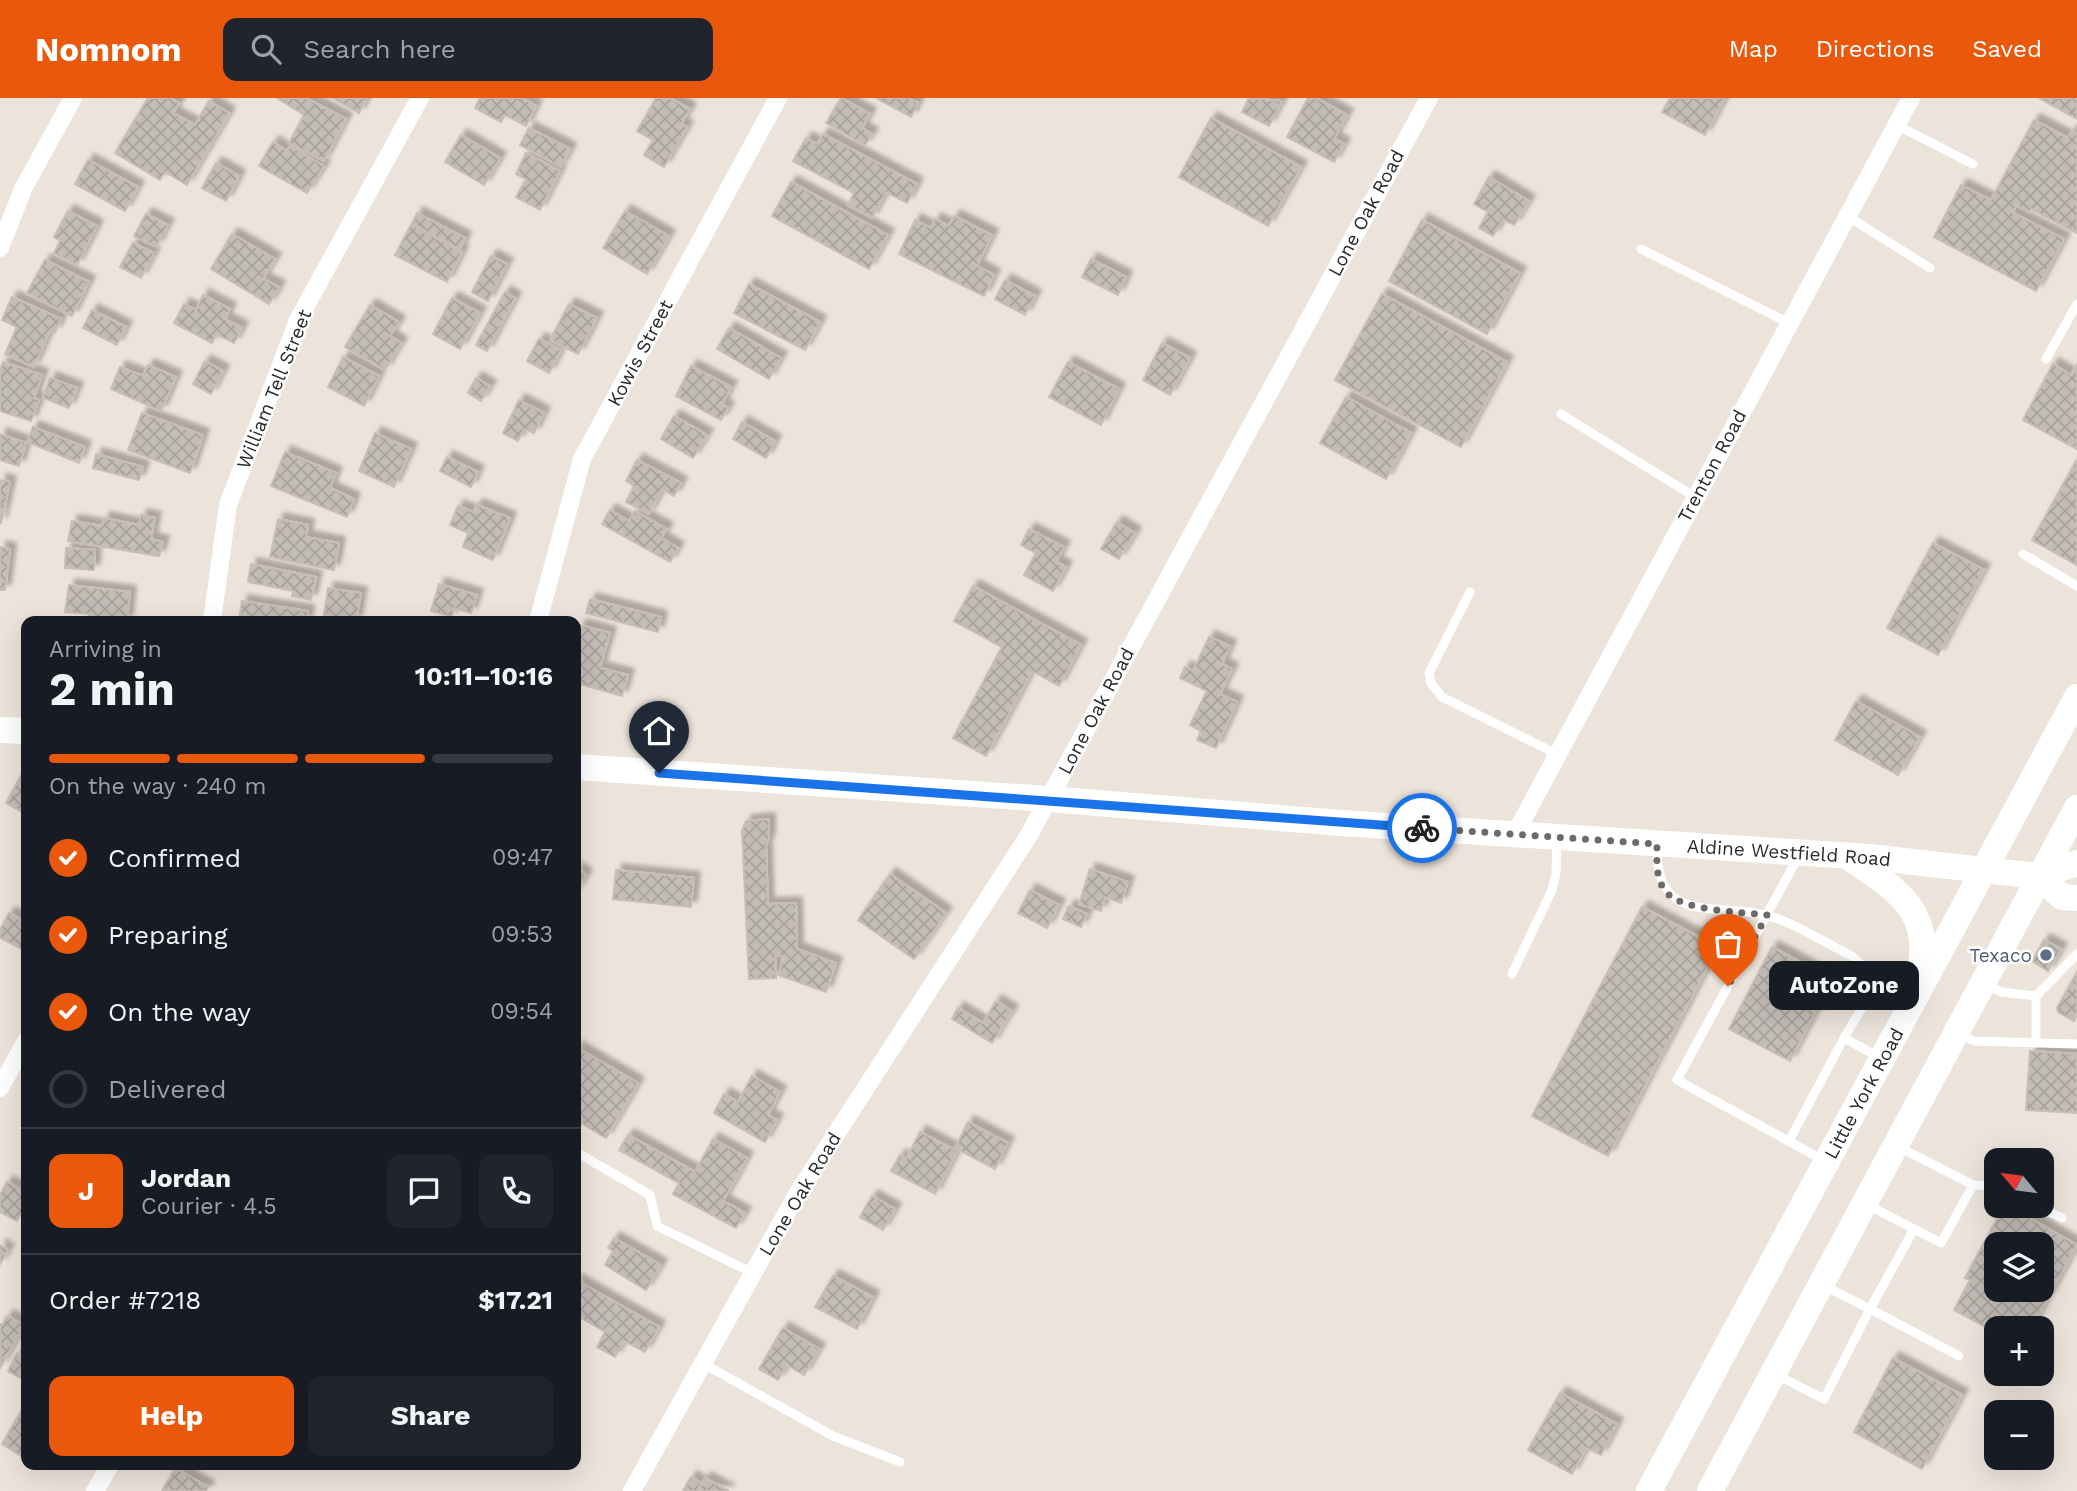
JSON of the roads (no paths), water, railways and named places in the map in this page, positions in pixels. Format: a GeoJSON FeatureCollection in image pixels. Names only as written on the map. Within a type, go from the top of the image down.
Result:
{"type":"FeatureCollection","features":[{"type":"Feature","properties":{"kind":"main road","name":"Little York Road"},"geometry":{"type":"LineString","coordinates":[[1649,1491],[2077,696]]}},
{"type":"Feature","properties":{"kind":"main road"},"geometry":{"type":"LineString","coordinates":[[0,730],[21,732]]}},
{"type":"Feature","properties":{"kind":"main road","name":"Aldine Westfield Road"},"geometry":{"type":"LineString","coordinates":[[581,767],[1845,855],[2038,876],[2077,863]]}},
{"type":"Feature","properties":{"kind":"main road"},"geometry":{"type":"LineString","coordinates":[[1710,1491],[2038,876],[2077,808]]}},
{"type":"Feature","properties":{"kind":"main road"},"geometry":{"type":"LineString","coordinates":[[1845,855],[1893,888],[1919,920],[1925,950],[1913,1000]]}},
{"type":"Feature","properties":{"kind":"main road"},"geometry":{"type":"LineString","coordinates":[[2038,876],[2062,897],[2077,898]]}},
{"type":"Feature","properties":{"kind":"street"},"geometry":{"type":"LineString","coordinates":[[0,248],[23,189],[72,98]]}},
{"type":"Feature","properties":{"kind":"street","name":"William Tell Street"},"geometry":{"type":"LineString","coordinates":[[213,616],[228,505],[298,320],[420,98]]}},
{"type":"Feature","properties":{"kind":"street","name":"Kowis Street"},"geometry":{"type":"LineString","coordinates":[[539,616],[582,459],[778,98]]}},
{"type":"Feature","properties":{"kind":"street","name":"Lone Oak Road"},"geometry":{"type":"LineString","coordinates":[[632,1491],[796,1196],[1029,835],[1429,98]]}},
{"type":"Feature","properties":{"kind":"street","name":"Trenton Road"},"geometry":{"type":"LineString","coordinates":[[1515,834],[1911,98]]}},
{"type":"Feature","properties":{"kind":"street"},"geometry":{"type":"LineString","coordinates":[[0,1088],[21,1050]]}},
{"type":"Feature","properties":{"kind":"street"},"geometry":{"type":"LineString","coordinates":[[95,1491],[107,1470]]}},
{"type":"Feature","properties":{"kind":"lane"},"geometry":{"type":"LineString","coordinates":[[1896,125],[1973,164]]}},
{"type":"Feature","properties":{"kind":"lane"},"geometry":{"type":"LineString","coordinates":[[1847,216],[1930,268]]}},
{"type":"Feature","properties":{"kind":"lane"},"geometry":{"type":"LineString","coordinates":[[1641,249],[1789,323]]}},
{"type":"Feature","properties":{"kind":"lane"},"geometry":{"type":"LineString","coordinates":[[2046,359],[2077,304]]}},
{"type":"Feature","properties":{"kind":"lane"},"geometry":{"type":"LineString","coordinates":[[1561,414],[1695,497]]}},
{"type":"Feature","properties":{"kind":"lane"},"geometry":{"type":"LineString","coordinates":[[2023,554],[2077,586]]}},
{"type":"Feature","properties":{"kind":"lane"},"geometry":{"type":"LineString","coordinates":[[1470,592],[1429,673],[1431,683],[1443,697],[1557,754]]}},
{"type":"Feature","properties":{"kind":"lane"},"geometry":{"type":"LineString","coordinates":[[1512,974],[1552,890],[1556,873],[1557,837]]}},
{"type":"Feature","properties":{"kind":"lane"},"geometry":{"type":"LineString","coordinates":[[1657,844],[1659,879],[1664,890],[1674,899],[1688,905],[1767,915],[1852,956],[1868,973],[1870,992],[1789,1141]]}},
{"type":"Feature","properties":{"kind":"lane"},"geometry":{"type":"LineString","coordinates":[[1801,852],[1677,1080],[1825,1161]]}},
{"type":"Feature","properties":{"kind":"lane"},"geometry":{"type":"LineString","coordinates":[[2036,1043],[2036,996],[2077,954]]}},
{"type":"Feature","properties":{"kind":"lane"},"geometry":{"type":"LineString","coordinates":[[1982,982],[2001,992],[2036,996]]}},
{"type":"Feature","properties":{"kind":"lane"},"geometry":{"type":"LineString","coordinates":[[1956,1032],[1974,1041],[2077,1044]]}},
{"type":"Feature","properties":{"kind":"lane"},"geometry":{"type":"LineString","coordinates":[[1844,1038],[1882,1058]]}},
{"type":"Feature","properties":{"kind":"lane"},"geometry":{"type":"LineString","coordinates":[[1896,1145],[1973,1185],[1984,1185]]}},
{"type":"Feature","properties":{"kind":"lane"},"geometry":{"type":"LineString","coordinates":[[581,1155],[650,1195],[657,1226],[753,1273]]}},
{"type":"Feature","properties":{"kind":"lane"},"geometry":{"type":"LineString","coordinates":[[1864,1204],[1941,1243],[1973,1185]]}},
{"type":"Feature","properties":{"kind":"lane"},"geometry":{"type":"LineString","coordinates":[[2054,1214],[2062,1218]]}},
{"type":"Feature","properties":{"kind":"lane"},"geometry":{"type":"LineString","coordinates":[[1774,1373],[1824,1399],[1914,1229]]}},
{"type":"Feature","properties":{"kind":"lane"},"geometry":{"type":"LineString","coordinates":[[1821,1284],[1959,1356]]}},
{"type":"Feature","properties":{"kind":"lane"},"geometry":{"type":"LineString","coordinates":[[704,1364],[833,1436],[900,1462]]}},
{"type":"Feature","properties":{"kind":"place","name":"Texaco"},"geometry":{"type":"Point","coordinates":[2046,955]}},
{"type":"Feature","properties":{"kind":"place","name":"AutoZone"},"geometry":{"type":"Point","coordinates":[1728,986]}}]}
